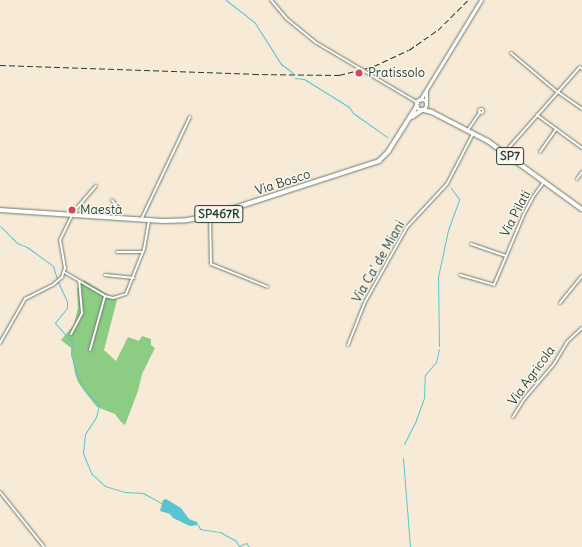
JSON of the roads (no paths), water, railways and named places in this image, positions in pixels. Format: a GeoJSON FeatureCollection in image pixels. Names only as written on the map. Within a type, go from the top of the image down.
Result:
{"type":"FeatureCollection","features":[{"type":"Feature","properties":{"kind":"main road","name":"Via Bosco"},"geometry":{"type":"LineString","coordinates":[[0,210],[141,220],[187,220],[210,216],[373,164],[384,157],[388,152],[481,0]]}},
{"type":"Feature","properties":{"kind":"main road","name":"Via Bosco"},"geometry":{"type":"LineString","coordinates":[[409,119],[423,110],[427,103],[427,90]]}},
{"type":"Feature","properties":{"kind":"main road"},"geometry":{"type":"LineString","coordinates":[[418,103],[427,103],[432,112]]}},
{"type":"Feature","properties":{"kind":"main road"},"geometry":{"type":"LineString","coordinates":[[418,103],[423,110]]}},
{"type":"Feature","properties":{"kind":"main road","name":"SP7"},"geometry":{"type":"LineString","coordinates":[[423,110],[432,112],[474,133],[505,152],[582,209]]}},
{"type":"Feature","properties":{"kind":"street"},"geometry":{"type":"LineString","coordinates":[[271,0],[287,19],[315,42],[418,103]]}},
{"type":"Feature","properties":{"kind":"street"},"geometry":{"type":"LineString","coordinates":[[511,53],[558,92],[582,109]]}},
{"type":"Feature","properties":{"kind":"street"},"geometry":{"type":"LineString","coordinates":[[505,152],[581,68]]}},
{"type":"Feature","properties":{"kind":"street"},"geometry":{"type":"LineString","coordinates":[[468,130],[480,112]]}},
{"type":"Feature","properties":{"kind":"street"},"geometry":{"type":"LineString","coordinates":[[537,115],[582,148]]}},
{"type":"Feature","properties":{"kind":"street"},"geometry":{"type":"LineString","coordinates":[[141,220],[190,117]]}},
{"type":"Feature","properties":{"kind":"street"},"geometry":{"type":"LineString","coordinates":[[540,152],[556,129]]}},
{"type":"Feature","properties":{"kind":"street","name":"Via Ca' de Miani"},"geometry":{"type":"LineString","coordinates":[[348,345],[365,302],[394,247],[406,227],[447,184],[474,133]]}},
{"type":"Feature","properties":{"kind":"street"},"geometry":{"type":"LineString","coordinates":[[577,178],[582,172]]}},
{"type":"Feature","properties":{"kind":"street","name":"Via Pilati"},"geometry":{"type":"LineString","coordinates":[[460,275],[494,286],[533,197],[544,181]]}},
{"type":"Feature","properties":{"kind":"street"},"geometry":{"type":"LineString","coordinates":[[0,343],[25,299],[54,284],[62,277],[64,272],[60,240],[64,228],[96,186]]}},
{"type":"Feature","properties":{"kind":"street"},"geometry":{"type":"LineString","coordinates":[[112,200],[115,204],[114,218]]}},
{"type":"Feature","properties":{"kind":"street"},"geometry":{"type":"LineString","coordinates":[[210,216],[211,264],[268,287]]}},
{"type":"Feature","properties":{"kind":"street"},"geometry":{"type":"LineString","coordinates":[[64,272],[105,296],[113,298],[126,294],[134,278],[143,252],[150,220]]}},
{"type":"Feature","properties":{"kind":"street","name":"Via Pilati"},"geometry":{"type":"LineString","coordinates":[[470,244],[506,256]]}},
{"type":"Feature","properties":{"kind":"street"},"geometry":{"type":"LineString","coordinates":[[117,252],[143,252]]}},
{"type":"Feature","properties":{"kind":"street"},"geometry":{"type":"LineString","coordinates":[[105,275],[134,278]]}},
{"type":"Feature","properties":{"kind":"street"},"geometry":{"type":"LineString","coordinates":[[560,303],[582,276]]}},
{"type":"Feature","properties":{"kind":"street"},"geometry":{"type":"LineString","coordinates":[[71,334],[82,313],[79,281]]}},
{"type":"Feature","properties":{"kind":"street"},"geometry":{"type":"LineString","coordinates":[[90,350],[105,296]]}},
{"type":"Feature","properties":{"kind":"street","name":"Via Agricola"},"geometry":{"type":"LineString","coordinates":[[513,417],[525,398],[554,364],[568,341],[582,328]]}},
{"type":"Feature","properties":{"kind":"street"},"geometry":{"type":"LineString","coordinates":[[0,492],[44,547]]}},
{"type":"Feature","properties":{"kind":"water"},"geometry":{"type":"Polygon","coordinates":[[[166,499],[181,508],[189,519],[197,522],[198,525],[190,526],[173,518],[170,514],[160,511],[163,500],[166,499]]]}},
{"type":"Feature","properties":{"kind":"waterway"},"geometry":{"type":"LineString","coordinates":[[226,0],[255,23],[281,64],[293,73]]}},
{"type":"Feature","properties":{"kind":"waterway"},"geometry":{"type":"LineString","coordinates":[[295,78],[304,79],[349,107],[353,113],[387,137]]}},
{"type":"Feature","properties":{"kind":"waterway"},"geometry":{"type":"LineString","coordinates":[[439,346],[438,277],[448,230],[459,199],[451,188]]}},
{"type":"Feature","properties":{"kind":"waterway"},"geometry":{"type":"LineString","coordinates":[[0,226],[17,243],[27,247],[53,266],[57,279]]}},
{"type":"Feature","properties":{"kind":"waterway"},"geometry":{"type":"LineString","coordinates":[[58,282],[67,301],[67,308],[55,323],[72,342],[71,354],[77,377],[90,396],[99,405],[96,417],[85,434],[83,453],[91,473],[105,486],[125,492],[143,493],[161,503]]}},
{"type":"Feature","properties":{"kind":"waterway"},"geometry":{"type":"LineString","coordinates":[[404,444],[416,420],[424,398],[425,375],[436,362],[439,349]]}},
{"type":"Feature","properties":{"kind":"waterway"},"geometry":{"type":"LineString","coordinates":[[403,458],[410,547]]}},
{"type":"Feature","properties":{"kind":"waterway"},"geometry":{"type":"LineString","coordinates":[[198,525],[200,529],[220,532],[236,541],[239,546],[246,543],[249,547]]}},
{"type":"Feature","properties":{"kind":"railway"},"geometry":{"type":"LineString","coordinates":[[0,65],[253,74],[339,75],[374,66],[409,50],[438,30],[468,0]]}},
{"type":"Feature","properties":{"kind":"place","name":"Pratissolo"},"geometry":{"type":"Point","coordinates":[359,73]}},
{"type":"Feature","properties":{"kind":"place","name":"Maestà"},"geometry":{"type":"Point","coordinates":[72,210]}}]}
